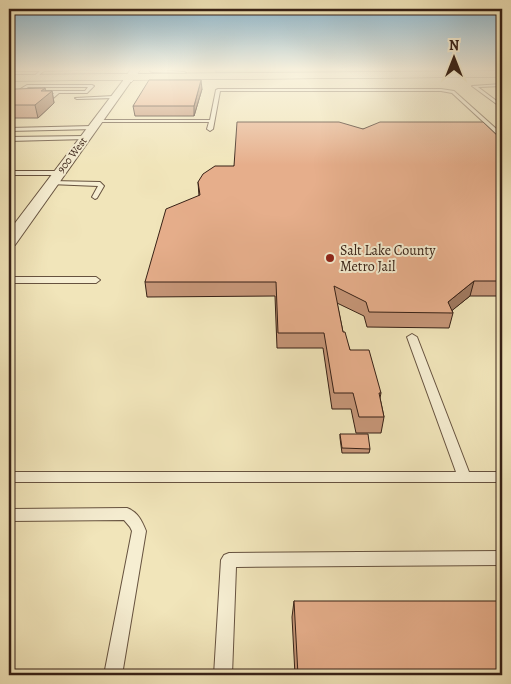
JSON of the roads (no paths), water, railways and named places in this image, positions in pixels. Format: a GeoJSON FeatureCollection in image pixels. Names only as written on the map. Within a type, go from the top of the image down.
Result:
{"type":"FeatureCollection","features":[{"type":"Feature","properties":{"kind":"street","name":"900 West"},"geometry":{"type":"LineString","coordinates":[[9,242],[111,101]]}},
{"type":"Feature","properties":{"kind":"lane"},"geometry":{"type":"LineString","coordinates":[[210,129],[216,101]]}},
{"type":"Feature","properties":{"kind":"lane"},"geometry":{"type":"LineString","coordinates":[[461,101],[502,138]]}},
{"type":"Feature","properties":{"kind":"lane"},"geometry":{"type":"LineString","coordinates":[[494,101],[502,107]]}},
{"type":"Feature","properties":{"kind":"lane"},"geometry":{"type":"LineString","coordinates":[[502,115],[500,118],[502,120]]}},
{"type":"Feature","properties":{"kind":"lane"},"geometry":{"type":"LineString","coordinates":[[9,129],[92,129],[212,121]]}},
{"type":"Feature","properties":{"kind":"lane"},"geometry":{"type":"LineString","coordinates":[[9,139],[44,138],[92,129]]}},
{"type":"Feature","properties":{"kind":"lane"},"geometry":{"type":"LineString","coordinates":[[9,173],[60,172]]}},
{"type":"Feature","properties":{"kind":"lane"},"geometry":{"type":"LineString","coordinates":[[52,183],[100,184],[101,186],[95,197]]}},
{"type":"Feature","properties":{"kind":"lane"},"geometry":{"type":"LineString","coordinates":[[9,280],[96,280]]}},
{"type":"Feature","properties":{"kind":"lane"},"geometry":{"type":"LineString","coordinates":[[412,337],[464,477]]}},
{"type":"Feature","properties":{"kind":"lane"},"geometry":{"type":"LineString","coordinates":[[9,477],[502,477]]}},
{"type":"Feature","properties":{"kind":"lane"},"geometry":{"type":"LineString","coordinates":[[9,515],[127,514],[136,522],[139,531],[113,675]]}},
{"type":"Feature","properties":{"kind":"lane"},"geometry":{"type":"LineString","coordinates":[[223,675],[229,560],[502,558]]}},
{"type":"Feature","properties":{"kind":"place","name":"Salt Lake County Metro Jail"},"geometry":{"type":"Point","coordinates":[330,258]}}]}
